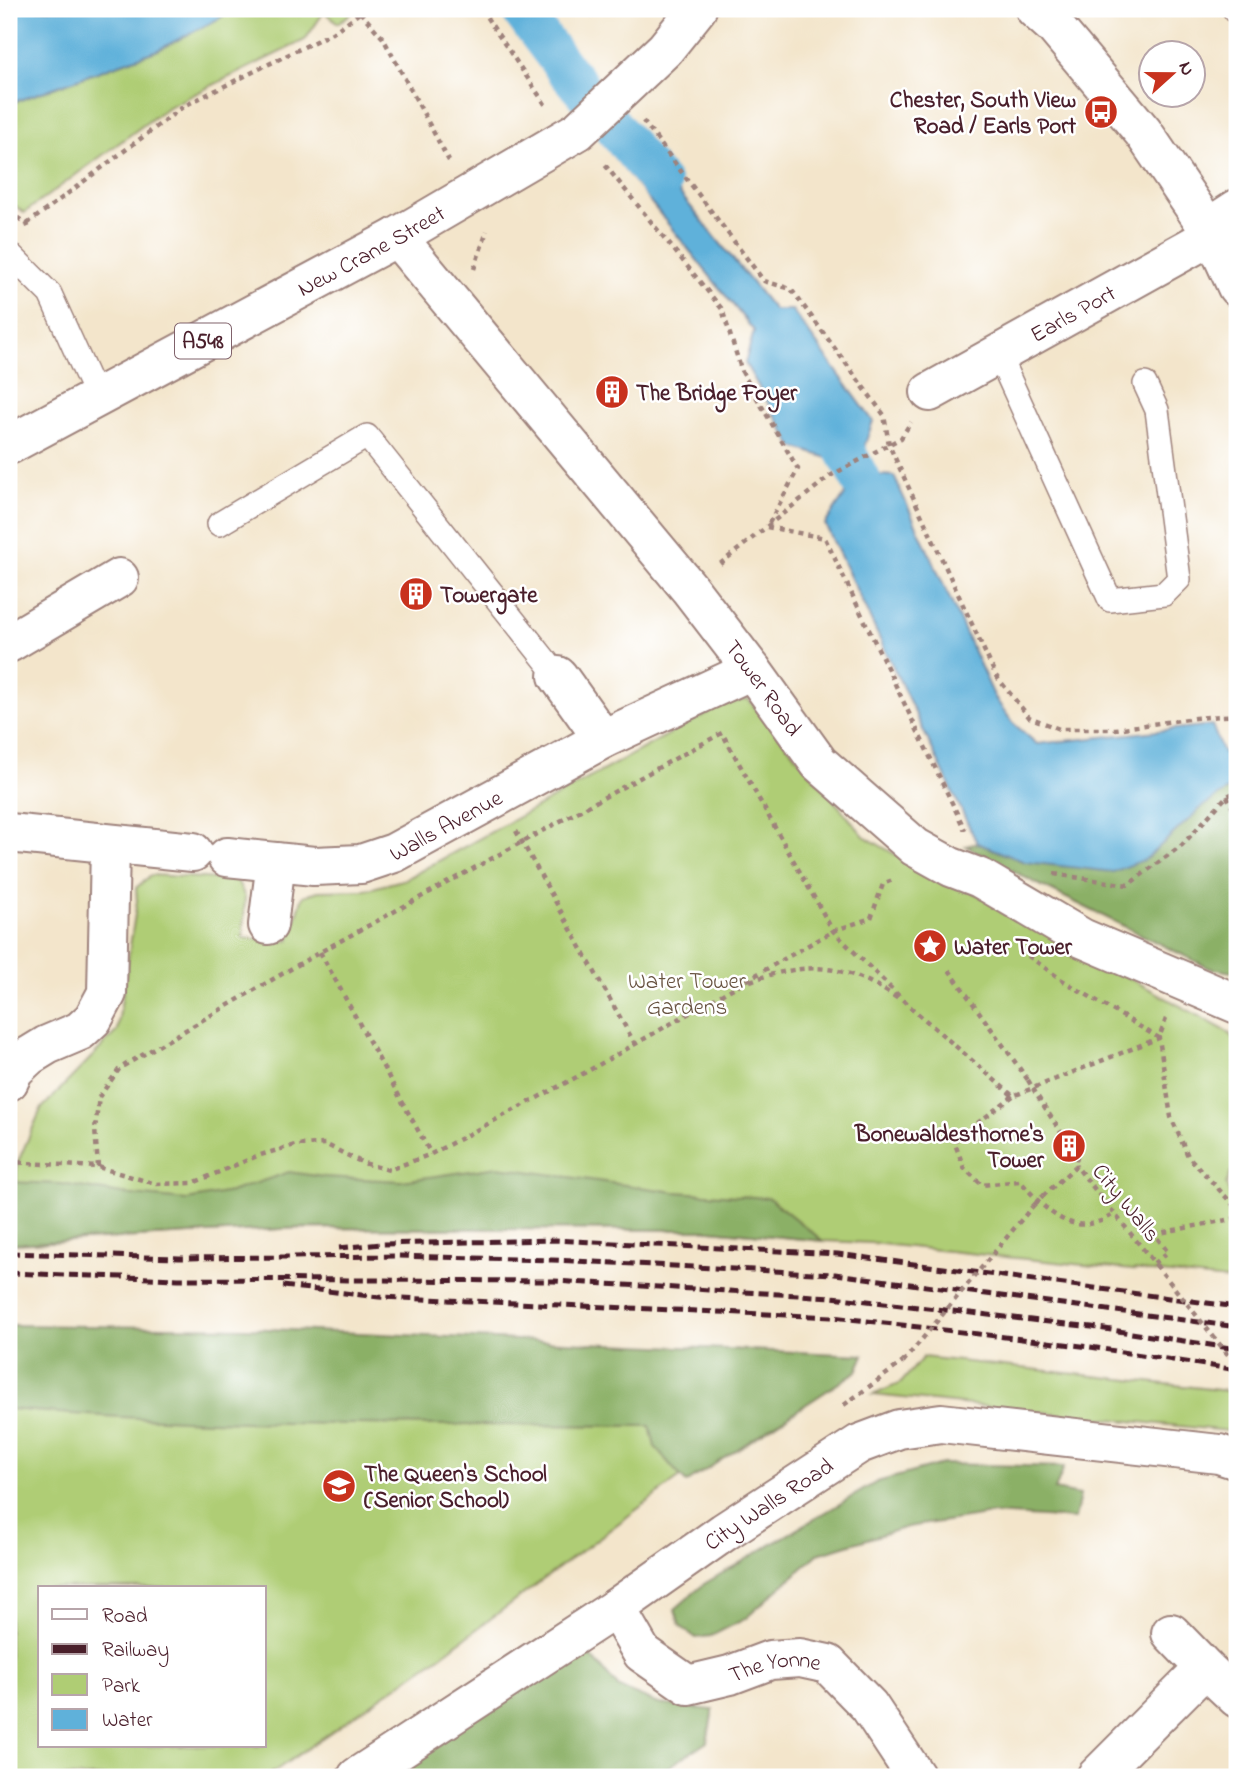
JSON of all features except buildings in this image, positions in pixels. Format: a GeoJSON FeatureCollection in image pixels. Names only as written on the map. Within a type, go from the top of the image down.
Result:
{"type":"FeatureCollection","features":[{"type":"Feature","properties":{"kind":"street","name":"New Crane Street"},"geometry":{"type":"LineString","coordinates":[[9,445],[397,237],[479,211],[572,134],[630,105],[665,49],[697,9]]}},
{"type":"Feature","properties":{"kind":"street"},"geometry":{"type":"LineString","coordinates":[[1035,9],[1054,26],[1219,224],[1237,287]]}},
{"type":"Feature","properties":{"kind":"street","name":"Earls Port"},"geometry":{"type":"LineString","coordinates":[[930,392],[1219,224]]}},
{"type":"Feature","properties":{"kind":"street","name":"Tower Road"},"geometry":{"type":"LineString","coordinates":[[397,237],[689,588],[819,763],[915,847],[951,867],[980,878],[1082,938],[1237,1004]]}},
{"type":"Feature","properties":{"kind":"street"},"geometry":{"type":"LineString","coordinates":[[9,643],[119,578]]}},
{"type":"Feature","properties":{"kind":"street","name":"Walls Avenue"},"geometry":{"type":"LineString","coordinates":[[9,833],[314,866],[361,864],[394,853],[603,738],[752,670]]}},
{"type":"Feature","properties":{"kind":"street"},"geometry":{"type":"LineString","coordinates":[[558,676],[603,738]]}},
{"type":"Feature","properties":{"kind":"street"},"geometry":{"type":"LineString","coordinates":[[9,1081],[14,1070],[29,1056],[80,1031],[93,1019],[107,993],[110,845]]}},
{"type":"Feature","properties":{"kind":"street"},"geometry":{"type":"LineString","coordinates":[[268,925],[276,862]]}},
{"type":"Feature","properties":{"kind":"street","name":"City Walls Road"},"geometry":{"type":"LineString","coordinates":[[357,1777],[616,1608],[724,1532],[859,1444],[899,1429],[941,1423],[1219,1454],[1237,1460]]}},
{"type":"Feature","properties":{"kind":"street","name":"The Yonne"},"geometry":{"type":"LineString","coordinates":[[616,1608],[642,1653],[688,1685],[730,1675],[770,1660],[800,1658],[828,1664],[869,1706],[916,1777]]}},
{"type":"Feature","properties":{"kind":"street"},"geometry":{"type":"LineString","coordinates":[[1171,1633],[1237,1698]]}},
{"type":"Feature","properties":{"kind":"street"},"geometry":{"type":"LineString","coordinates":[[1096,1777],[1205,1668]]}},
{"type":"Feature","properties":{"kind":"lane"},"geometry":{"type":"LineString","coordinates":[[10,256],[50,294],[97,398]]}},
{"type":"Feature","properties":{"kind":"lane"},"geometry":{"type":"LineString","coordinates":[[998,354],[1110,600],[1164,594],[1179,579],[1157,410],[1144,384]]}},
{"type":"Feature","properties":{"kind":"lane"},"geometry":{"type":"LineString","coordinates":[[219,524],[367,436],[558,676]]}},
{"type":"Feature","properties":{"kind":"path"},"geometry":{"type":"LineString","coordinates":[[481,9],[572,134]]}},
{"type":"Feature","properties":{"kind":"path"},"geometry":{"type":"LineString","coordinates":[[27,224],[184,106],[332,33],[362,11],[383,38],[479,211],[472,274]]}},
{"type":"Feature","properties":{"kind":"path"},"geometry":{"type":"LineString","coordinates":[[630,105],[764,281],[791,289],[884,415],[890,445],[996,676],[1029,717],[1059,729],[1116,729],[1237,715]]}},
{"type":"Feature","properties":{"kind":"path"},"geometry":{"type":"LineString","coordinates":[[605,164],[722,309],[742,372],[798,469],[767,527]]}},
{"type":"Feature","properties":{"kind":"path"},"geometry":{"type":"LineString","coordinates":[[9,212],[17,217]]}},
{"type":"Feature","properties":{"kind":"path"},"geometry":{"type":"LineString","coordinates":[[689,588],[830,476],[890,445]]}},
{"type":"Feature","properties":{"kind":"path"},"geometry":{"type":"LineString","coordinates":[[767,527],[825,538],[964,827],[980,878]]}},
{"type":"Feature","properties":{"kind":"path"},"geometry":{"type":"LineString","coordinates":[[98,1167],[95,1129],[99,1097],[120,1069],[320,952],[722,733],[833,931],[907,1004],[1013,1096]]}},
{"type":"Feature","properties":{"kind":"path"},"geometry":{"type":"LineString","coordinates":[[1051,874],[1128,885],[1182,845],[1227,796],[1237,792]]}},
{"type":"Feature","properties":{"kind":"path"},"geometry":{"type":"LineString","coordinates":[[1227,796],[1237,817]]}},
{"type":"Feature","properties":{"kind":"path"},"geometry":{"type":"LineString","coordinates":[[522,842],[635,1044]]}},
{"type":"Feature","properties":{"kind":"path"},"geometry":{"type":"LineString","coordinates":[[9,1162],[98,1167],[156,1184],[192,1183],[257,1156],[295,1145],[326,1144],[363,1163],[389,1170],[431,1154],[635,1044],[833,931],[871,918],[883,884],[901,876]]}},
{"type":"Feature","properties":{"kind":"path"},"geometry":{"type":"LineString","coordinates":[[1018,949],[1062,980],[1159,1038]]}},
{"type":"Feature","properties":{"kind":"path"},"geometry":{"type":"LineString","coordinates":[[320,952],[431,1154]]}},
{"type":"Feature","properties":{"kind":"path"},"geometry":{"type":"LineString","coordinates":[[741,983],[782,970],[806,967],[843,972],[871,981],[907,1004]]}},
{"type":"Feature","properties":{"kind":"path"},"geometry":{"type":"LineString","coordinates":[[949,970],[1028,1080],[1077,1157],[1076,1166]]}},
{"type":"Feature","properties":{"kind":"path"},"geometry":{"type":"LineString","coordinates":[[1184,981],[1172,1002],[1159,1038],[1171,1116],[1188,1156],[1237,1209]]}},
{"type":"Feature","properties":{"kind":"path"},"geometry":{"type":"LineString","coordinates":[[1114,1214],[1103,1221],[1083,1225],[1067,1223],[1044,1207],[1020,1181],[982,1185],[964,1168],[954,1141],[1013,1096],[1159,1038]]}},
{"type":"Feature","properties":{"kind":"path","name":"City Walls"},"geometry":{"type":"LineString","coordinates":[[903,1362],[1033,1206],[1076,1166],[1237,1366]]}},
{"type":"Feature","properties":{"kind":"path"},"geometry":{"type":"LineString","coordinates":[[1155,1264],[1168,1252],[1154,1234],[1237,1218]]}},
{"type":"Feature","properties":{"kind":"green space"},"geometry":{"type":"Polygon","coordinates":[[[231,9],[356,10],[338,23],[324,12],[305,40],[168,107],[24,213],[9,201],[9,104],[158,50],[220,18],[231,9]]]}},
{"type":"Feature","properties":{"kind":"green space","name":"Water Tower Gardens"},"geometry":{"type":"Polygon","coordinates":[[[748,699],[864,836],[913,865],[960,885],[1228,1032],[1237,1043],[1237,1159],[1226,1184],[1237,1215],[1237,1281],[871,1243],[711,1230],[299,1228],[15,1244],[17,1164],[41,1109],[117,1031],[137,901],[136,888],[151,875],[237,880],[245,897],[243,938],[289,941],[303,896],[318,891],[365,890],[406,879],[720,706],[748,699]]]}},
{"type":"Feature","properties":{"kind":"green space"},"geometry":{"type":"Polygon","coordinates":[[[1237,784],[1237,969],[1231,972],[1209,968],[966,846],[977,843],[1025,862],[1146,859],[1203,806],[1237,784]]]}},
{"type":"Feature","properties":{"kind":"green space"},"geometry":{"type":"Polygon","coordinates":[[[498,1167],[675,1192],[769,1198],[823,1241],[711,1230],[299,1228],[9,1244],[9,1182],[62,1184],[122,1194],[187,1200],[230,1192],[289,1172],[324,1177],[401,1181],[498,1167]]]}},
{"type":"Feature","properties":{"kind":"green space"},"geometry":{"type":"Polygon","coordinates":[[[9,1325],[245,1328],[864,1355],[857,1371],[686,1483],[655,1447],[650,1426],[249,1422],[9,1409],[9,1325]]]}},
{"type":"Feature","properties":{"kind":"green space","name":"The Queen's School (Senior School)"},"geometry":{"type":"Polygon","coordinates":[[[9,1350],[805,1384],[446,1652],[266,1777],[9,1777],[9,1350]]]}},
{"type":"Feature","properties":{"kind":"green space"},"geometry":{"type":"Polygon","coordinates":[[[923,1357],[1237,1392],[1237,1432],[873,1395],[901,1383],[923,1357]]]}},
{"type":"Feature","properties":{"kind":"green space"},"geometry":{"type":"Polygon","coordinates":[[[942,1464],[1064,1467],[1055,1490],[1080,1495],[1075,1519],[992,1514],[907,1527],[818,1554],[745,1619],[711,1636],[696,1638],[680,1626],[675,1609],[704,1584],[877,1482],[942,1464]]]}},
{"type":"Feature","properties":{"kind":"green space"},"geometry":{"type":"Polygon","coordinates":[[[578,1641],[619,1688],[659,1704],[713,1710],[707,1742],[653,1777],[516,1777],[473,1772],[425,1777],[371,1777],[578,1641]]]}},
{"type":"Feature","properties":{"kind":"water"},"geometry":{"type":"Polygon","coordinates":[[[9,9],[231,9],[220,18],[158,50],[9,104],[9,9]]]}},
{"type":"Feature","properties":{"kind":"water"},"geometry":{"type":"Polygon","coordinates":[[[502,9],[536,9],[574,62],[552,81],[502,9]]]}},
{"type":"Feature","properties":{"kind":"water"},"geometry":{"type":"Polygon","coordinates":[[[632,134],[774,310],[792,310],[873,421],[863,450],[837,461],[793,447],[745,363],[754,331],[612,154],[632,134]]]}},
{"type":"Feature","properties":{"kind":"water"},"geometry":{"type":"Polygon","coordinates":[[[874,467],[880,475],[894,476],[995,698],[1013,723],[1037,744],[1212,725],[1223,753],[1237,746],[1237,784],[1203,806],[1146,859],[1113,872],[1025,862],[977,843],[825,524],[850,487],[847,479],[874,467]]]}},
{"type":"Feature","properties":{"kind":"waterway"},"geometry":{"type":"LineString","coordinates":[[520,9],[565,69],[661,184]]}},
{"type":"Feature","properties":{"kind":"waterway"},"geometry":{"type":"LineString","coordinates":[[822,407],[883,522]]}},
{"type":"Feature","properties":{"kind":"railway"},"geometry":{"type":"LineString","coordinates":[[339,1248],[381,1244],[555,1240],[838,1254],[1237,1307]]}},
{"type":"Feature","properties":{"kind":"railway"},"geometry":{"type":"LineString","coordinates":[[9,1253],[179,1258],[398,1256],[552,1260],[835,1274],[1237,1327]]}},
{"type":"Feature","properties":{"kind":"railway"},"geometry":{"type":"LineString","coordinates":[[9,1273],[178,1279],[554,1281],[832,1297],[1092,1327],[1237,1349]]}},
{"type":"Feature","properties":{"kind":"railway"},"geometry":{"type":"LineString","coordinates":[[283,1286],[379,1297],[833,1317],[1090,1347],[1237,1370]]}},
{"type":"Feature","properties":{"kind":"place","name":"Chester, South View Road / Earls Port"},"geometry":{"type":"Point","coordinates":[1101,112]}},
{"type":"Feature","properties":{"kind":"place","name":"The Bridge Foyer"},"geometry":{"type":"Point","coordinates":[612,392]}},
{"type":"Feature","properties":{"kind":"place","name":"Towergate"},"geometry":{"type":"Point","coordinates":[416,594]}},
{"type":"Feature","properties":{"kind":"place","name":"Water Tower"},"geometry":{"type":"Point","coordinates":[930,946]}},
{"type":"Feature","properties":{"kind":"place","name":"Bonewaldesthorne's Tower"},"geometry":{"type":"Point","coordinates":[1069,1146]}},
{"type":"Feature","properties":{"kind":"place","name":"The Queen's School (Senior School)"},"geometry":{"type":"Point","coordinates":[339,1486]}}]}
